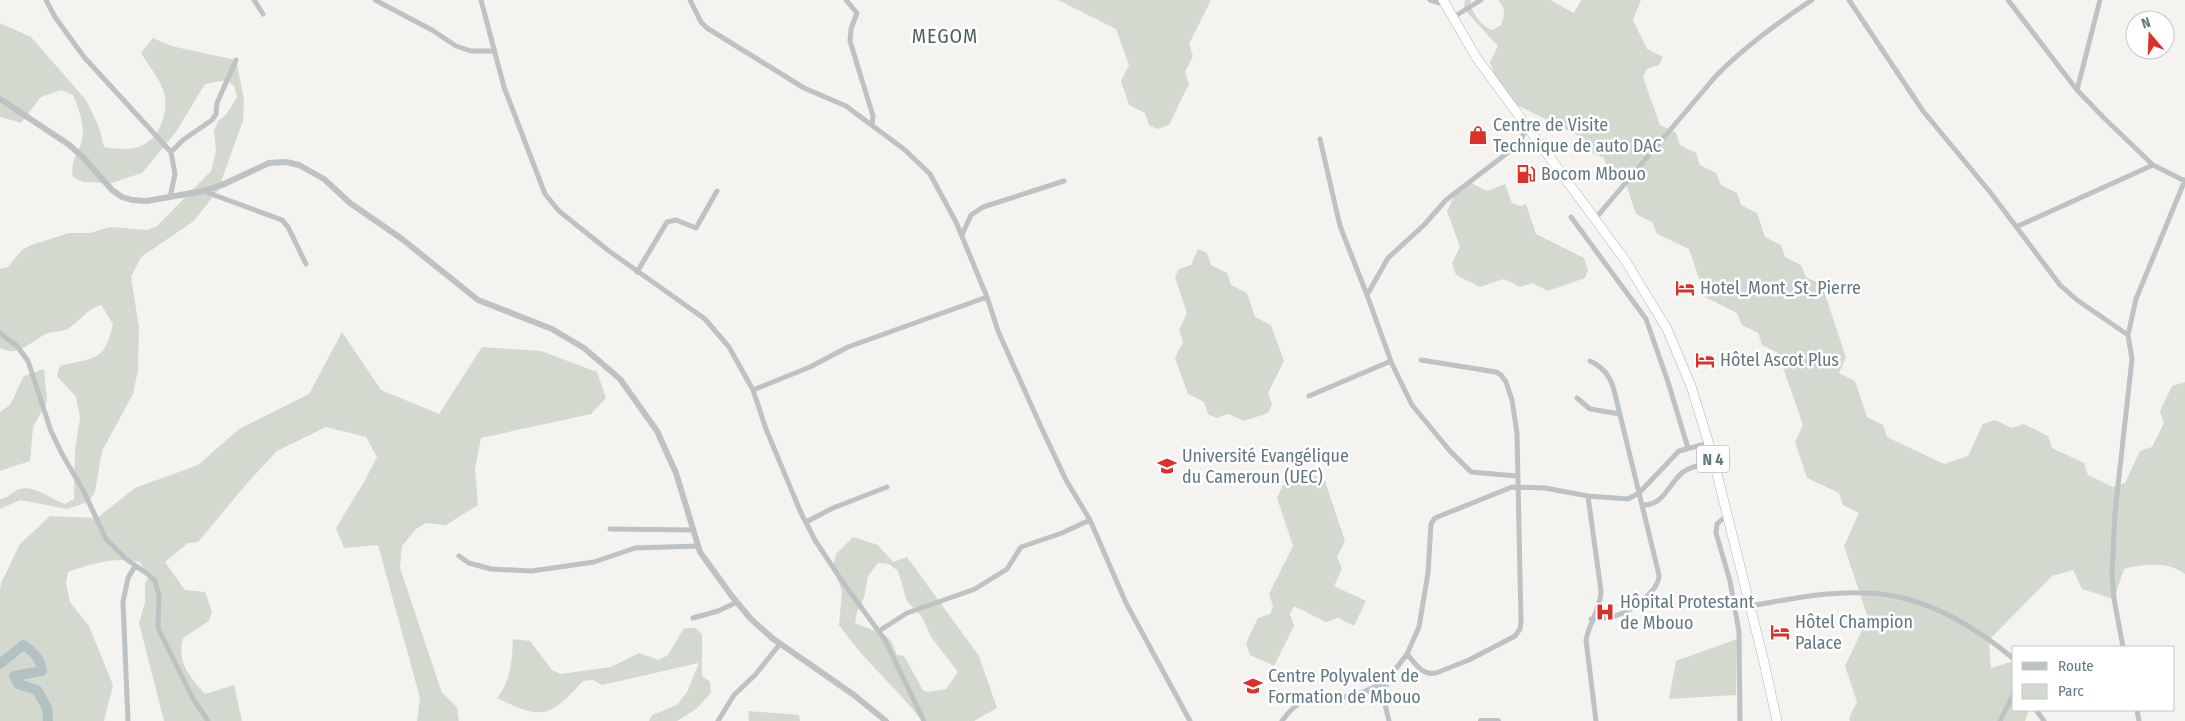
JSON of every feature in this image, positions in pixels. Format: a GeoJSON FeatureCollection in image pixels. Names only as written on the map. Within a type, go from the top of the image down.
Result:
{"type":"FeatureCollection","features":[{"type":"Feature","properties":{"kind":"highway"},"geometry":{"type":"LineString","coordinates":[[1444,2],[1476,57],[1595,219]]}},
{"type":"Feature","properties":{"kind":"highway","name":"N 4"},"geometry":{"type":"LineString","coordinates":[[1595,219],[1625,260],[1667,329],[1691,386],[1714,462],[1777,721]]}},
{"type":"Feature","properties":{"kind":"street"},"geometry":{"type":"LineString","coordinates":[[46,0],[84,57],[171,152],[175,174],[170,197]]}},
{"type":"Feature","properties":{"kind":"street"},"geometry":{"type":"LineString","coordinates":[[254,0],[263,14]]}},
{"type":"Feature","properties":{"kind":"street"},"geometry":{"type":"LineString","coordinates":[[375,0],[432,30],[456,46],[471,51],[494,51]]}},
{"type":"Feature","properties":{"kind":"street"},"geometry":{"type":"LineString","coordinates":[[481,0],[512,109],[548,199],[559,211],[637,272],[710,324],[737,360],[752,390],[783,474],[806,522],[842,581],[879,631],[896,660],[924,721]]}},
{"type":"Feature","properties":{"kind":"street"},"geometry":{"type":"LineString","coordinates":[[690,0],[701,22],[707,28],[804,88],[846,106],[922,165],[930,174],[962,235],[987,297],[998,331],[1066,480],[1090,520],[1126,603],[1190,721]]}},
{"type":"Feature","properties":{"kind":"street"},"geometry":{"type":"LineString","coordinates":[[846,0],[857,13],[851,29],[850,41],[873,116],[872,125]]}},
{"type":"Feature","properties":{"kind":"street"},"geometry":{"type":"LineString","coordinates":[[1430,0],[1444,2]]}},
{"type":"Feature","properties":{"kind":"street"},"geometry":{"type":"LineString","coordinates":[[1452,18],[1481,0]]}},
{"type":"Feature","properties":{"kind":"street"},"geometry":{"type":"LineString","coordinates":[[1595,219],[1734,57],[1758,37],[1812,0]]}},
{"type":"Feature","properties":{"kind":"street"},"geometry":{"type":"LineString","coordinates":[[1850,0],[1924,111],[1964,159],[2060,286],[2128,335]]}},
{"type":"Feature","properties":{"kind":"street"},"geometry":{"type":"LineString","coordinates":[[2008,0],[2077,90],[2153,165],[2185,180],[2143,280],[2128,335],[2132,359],[2115,512],[2112,574],[2114,598],[2123,646]]}},
{"type":"Feature","properties":{"kind":"street"},"geometry":{"type":"LineString","coordinates":[[2077,90],[2100,0]]}},
{"type":"Feature","properties":{"kind":"street"},"geometry":{"type":"LineString","coordinates":[[171,152],[183,140],[212,120],[216,114],[217,103],[236,60]]}},
{"type":"Feature","properties":{"kind":"street"},"geometry":{"type":"LineString","coordinates":[[0,99],[68,144],[84,157],[112,190],[122,197],[139,201],[203,191],[222,185],[268,163],[286,162],[299,165],[324,179],[350,203],[402,239],[478,300],[541,324],[576,343],[620,379],[646,412],[667,451],[698,546],[705,561],[737,602],[759,627],[780,644],[854,694],[886,721]]}},
{"type":"Feature","properties":{"kind":"street"},"geometry":{"type":"LineString","coordinates":[[1367,295],[1388,258],[1424,225],[1446,200],[1519,144],[1527,126]]}},
{"type":"Feature","properties":{"kind":"street"},"geometry":{"type":"LineString","coordinates":[[1320,139],[1340,226],[1391,360],[1412,405],[1461,463],[1475,473],[1516,476]]}},
{"type":"Feature","properties":{"kind":"street"},"geometry":{"type":"LineString","coordinates":[[2016,227],[2153,165]]}},
{"type":"Feature","properties":{"kind":"street"},"geometry":{"type":"LineString","coordinates":[[962,235],[971,215],[983,207],[1064,181]]}},
{"type":"Feature","properties":{"kind":"street"},"geometry":{"type":"LineString","coordinates":[[203,191],[282,220],[288,227],[306,264]]}},
{"type":"Feature","properties":{"kind":"street"},"geometry":{"type":"LineString","coordinates":[[637,272],[667,222],[676,220],[696,228],[717,191]]}},
{"type":"Feature","properties":{"kind":"street"},"geometry":{"type":"LineString","coordinates":[[1571,217],[1646,319],[1688,448]]}},
{"type":"Feature","properties":{"kind":"street"},"geometry":{"type":"LineString","coordinates":[[752,390],[810,367],[848,346],[987,297]]}},
{"type":"Feature","properties":{"kind":"street"},"geometry":{"type":"LineString","coordinates":[[0,333],[17,346],[28,361],[41,407],[51,431],[83,490],[106,539],[115,550],[135,566],[149,574],[156,584],[158,628],[192,697],[208,721]]}},
{"type":"Feature","properties":{"kind":"street"},"geometry":{"type":"LineString","coordinates":[[1309,396],[1391,360]]}},
{"type":"Feature","properties":{"kind":"street"},"geometry":{"type":"LineString","coordinates":[[1407,654],[1422,671],[1432,674],[1469,660],[1518,633],[1521,622],[1516,476],[1517,433],[1512,400],[1503,378],[1496,372],[1421,360]]}},
{"type":"Feature","properties":{"kind":"street"},"geometry":{"type":"LineString","coordinates":[[1590,361],[1604,370],[1608,376],[1620,414],[1658,567],[1658,583],[1647,595],[1627,611],[1611,617],[1592,619]]}},
{"type":"Feature","properties":{"kind":"street"},"geometry":{"type":"LineString","coordinates":[[1577,398],[1590,409],[1620,414]]}},
{"type":"Feature","properties":{"kind":"street"},"geometry":{"type":"LineString","coordinates":[[1389,721],[1385,704],[1385,690],[1388,680],[1407,654],[1419,627],[1424,601],[1431,524],[1433,520],[1460,506],[1517,486],[1623,500],[1634,497],[1675,454],[1688,448],[1709,443]]}},
{"type":"Feature","properties":{"kind":"street"},"geometry":{"type":"LineString","coordinates":[[1642,505],[1657,502],[1687,470],[1714,462]]}},
{"type":"Feature","properties":{"kind":"street"},"geometry":{"type":"LineString","coordinates":[[806,522],[833,508],[887,487]]}},
{"type":"Feature","properties":{"kind":"street"},"geometry":{"type":"LineString","coordinates":[[1588,496],[1601,591],[1600,602],[1592,619],[1586,640],[1596,721]]}},
{"type":"Feature","properties":{"kind":"street"},"geometry":{"type":"LineString","coordinates":[[1726,515],[1718,524],[1716,533],[1730,581],[1739,632],[1740,721]]}},
{"type":"Feature","properties":{"kind":"street"},"geometry":{"type":"LineString","coordinates":[[879,631],[906,614],[974,589],[1008,569],[1021,547],[1062,533],[1090,520]]}},
{"type":"Feature","properties":{"kind":"street"},"geometry":{"type":"LineString","coordinates":[[610,529],[693,530]]}},
{"type":"Feature","properties":{"kind":"street"},"geometry":{"type":"LineString","coordinates":[[459,556],[469,563],[486,568],[532,571],[594,562],[635,548],[647,546],[698,546]]}},
{"type":"Feature","properties":{"kind":"street"},"geometry":{"type":"LineString","coordinates":[[128,721],[123,602],[128,578],[135,566]]}},
{"type":"Feature","properties":{"kind":"street"},"geometry":{"type":"LineString","coordinates":[[1750,606],[1827,594],[1862,593],[1889,595],[1919,603],[1942,614],[1981,634],[2012,657]]}},
{"type":"Feature","properties":{"kind":"street"},"geometry":{"type":"LineString","coordinates":[[693,618],[718,611],[737,602]]}},
{"type":"Feature","properties":{"kind":"street"},"geometry":{"type":"LineString","coordinates":[[718,721],[734,695],[755,675],[780,644]]}},
{"type":"Feature","properties":{"kind":"street"},"geometry":{"type":"LineString","coordinates":[[1282,721],[1289,712],[1304,700],[1317,697],[1343,697],[1369,691],[1388,680]]}},
{"type":"Feature","properties":{"kind":"street"},"geometry":{"type":"LineString","coordinates":[[1369,691],[1385,704]]}},
{"type":"Feature","properties":{"kind":"street"},"geometry":{"type":"LineString","coordinates":[[2000,721],[2012,698]]}},
{"type":"Feature","properties":{"kind":"street"},"geometry":{"type":"LineString","coordinates":[[1481,721],[1498,721]]}},
{"type":"Feature","properties":{"kind":"green space"},"geometry":{"type":"Polygon","coordinates":[[[1058,0],[1211,0],[1189,44],[1193,56],[1185,72],[1189,84],[1169,125],[1157,129],[1149,125],[1145,113],[1129,105],[1121,81],[1129,65],[1116,29],[1058,0]]]}},
{"type":"Feature","properties":{"kind":"green space"},"geometry":{"type":"Polygon","coordinates":[[[1465,0],[1471,0],[1470,5],[1479,20],[1493,30],[1501,25],[1504,15],[1504,9],[1498,0],[1550,0],[1574,13],[1581,0],[1641,0],[1633,20],[1647,49],[1663,57],[1659,65],[1647,69],[1643,77],[1660,125],[1676,133],[1680,145],[1696,153],[1700,165],[1716,173],[1721,185],[1737,193],[1741,205],[1757,213],[1765,237],[1781,245],[1785,257],[1801,265],[1806,277],[1822,285],[1846,357],[1839,373],[1855,381],[1867,417],[1883,425],[1887,437],[1944,464],[1968,456],[1983,424],[1995,420],[2012,428],[2024,424],[2048,436],[2052,448],[2084,463],[2088,475],[2113,487],[2125,483],[2140,451],[2152,447],[2164,423],[2160,411],[2172,386],[2185,382],[2185,574],[2164,565],[2147,565],[2124,569],[2114,599],[2082,589],[2073,570],[2052,576],[1989,640],[1991,668],[2012,662],[2012,711],[2029,711],[2025,721],[1850,721],[1849,718],[1857,702],[1845,666],[1868,618],[1844,546],[1859,513],[1843,505],[1839,493],[1807,478],[1795,442],[1803,425],[1778,353],[1762,345],[1758,333],[1742,325],[1737,313],[1705,297],[1689,249],[1657,234],[1652,222],[1636,214],[1624,178],[1608,170],[1604,158],[1587,150],[1583,138],[1503,98],[1490,62],[1498,46],[1464,9],[1465,0]]]}},
{"type":"Feature","properties":{"kind":"green space"},"geometry":{"type":"Polygon","coordinates":[[[0,23],[31,37],[86,100],[99,127],[104,147],[124,149],[139,147],[149,141],[159,129],[164,113],[165,97],[159,81],[141,53],[153,38],[171,46],[236,60],[244,99],[243,121],[222,179],[222,185],[194,221],[141,257],[131,277],[139,327],[138,370],[133,394],[102,451],[95,492],[88,502],[67,509],[20,500],[0,509],[0,499],[24,488],[42,492],[65,504],[74,499],[75,450],[80,418],[76,397],[57,376],[60,366],[90,359],[102,352],[110,337],[113,324],[101,305],[88,312],[69,328],[46,334],[19,350],[7,351],[0,348],[0,269],[8,267],[22,250],[31,245],[69,233],[90,233],[110,227],[147,230],[157,226],[211,171],[216,151],[214,131],[218,121],[226,115],[237,97],[234,86],[227,80],[205,84],[176,132],[142,173],[112,183],[83,182],[73,177],[72,170],[83,134],[81,119],[73,95],[61,90],[41,97],[21,123],[0,117],[0,23]]]}},
{"type":"Feature","properties":{"kind":"green space"},"geometry":{"type":"Polygon","coordinates":[[[1471,183],[1487,191],[1505,184],[1512,203],[1520,206],[1526,204],[1536,234],[1584,258],[1588,270],[1585,278],[1548,291],[1532,283],[1520,287],[1504,279],[1480,287],[1456,275],[1452,263],[1460,247],[1447,211],[1459,187],[1471,183]]]}},
{"type":"Feature","properties":{"kind":"green space"},"geometry":{"type":"Polygon","coordinates":[[[1198,249],[1207,253],[1211,265],[1227,273],[1231,285],[1247,293],[1255,317],[1271,325],[1284,361],[1268,393],[1272,405],[1268,413],[1244,421],[1228,414],[1216,418],[1208,414],[1204,402],[1188,394],[1175,358],[1183,342],[1179,330],[1187,313],[1175,277],[1179,269],[1191,265],[1198,249]]]}},
{"type":"Feature","properties":{"kind":"green space"},"geometry":{"type":"Polygon","coordinates":[[[342,332],[381,390],[439,414],[482,347],[541,351],[597,372],[606,398],[591,414],[481,438],[475,469],[478,505],[446,525],[426,523],[416,529],[402,546],[400,568],[442,693],[457,707],[459,721],[417,721],[420,698],[378,545],[344,548],[336,528],[377,457],[366,437],[326,427],[277,451],[198,542],[188,543],[165,562],[185,590],[205,592],[212,611],[209,621],[183,638],[182,655],[186,669],[205,694],[234,685],[242,721],[164,721],[139,623],[145,602],[145,584],[149,575],[144,571],[140,562],[113,560],[68,572],[66,583],[70,602],[89,626],[113,685],[104,721],[0,721],[0,591],[1,583],[20,544],[50,516],[97,518],[135,488],[198,465],[239,429],[309,394],[342,332]]]}},
{"type":"Feature","properties":{"kind":"green space"},"geometry":{"type":"Polygon","coordinates":[[[44,369],[47,401],[33,428],[30,461],[0,471],[0,412],[10,405],[24,376],[44,369]]]}},
{"type":"Feature","properties":{"kind":"green space"},"geometry":{"type":"Polygon","coordinates":[[[1301,469],[1325,481],[1345,541],[1337,557],[1342,569],[1334,586],[1366,601],[1354,626],[1338,618],[1326,622],[1294,606],[1290,614],[1294,626],[1274,666],[1250,655],[1246,643],[1258,618],[1270,614],[1273,606],[1269,594],[1293,546],[1277,498],[1289,473],[1301,469]]]}},
{"type":"Feature","properties":{"kind":"green space"},"geometry":{"type":"Polygon","coordinates":[[[853,537],[878,545],[893,562],[907,557],[979,656],[997,708],[974,721],[922,721],[858,650],[839,625],[842,591],[833,567],[836,554],[853,537]],[[878,563],[868,576],[864,598],[857,612],[855,623],[885,635],[891,641],[897,655],[904,656],[923,690],[928,692],[946,689],[958,672],[931,637],[922,617],[907,601],[898,571],[889,564],[878,563]]]}},
{"type":"Feature","properties":{"kind":"green space"},"geometry":{"type":"Polygon","coordinates":[[[684,628],[695,628],[702,634],[702,676],[710,682],[711,693],[696,709],[677,721],[649,721],[652,715],[677,705],[687,692],[699,663],[602,685],[593,680],[583,681],[562,702],[545,712],[525,710],[497,698],[508,678],[513,639],[530,641],[552,670],[561,674],[611,667],[639,653],[659,660],[668,655],[684,628]]]}},
{"type":"Feature","properties":{"kind":"green space"},"geometry":{"type":"Polygon","coordinates":[[[1737,639],[1736,695],[1669,699],[1676,661],[1737,639]]]}},
{"type":"Feature","properties":{"kind":"green space"},"geometry":{"type":"Polygon","coordinates":[[[748,711],[799,715],[800,721],[749,721],[748,711]]]}},
{"type":"Feature","properties":{"kind":"waterway"},"geometry":{"type":"LineString","coordinates":[[0,664],[23,645],[36,656],[42,671],[14,676],[18,684],[37,690],[47,708],[48,721]]}},
{"type":"Feature","properties":{"kind":"place","name":"Centre de Visite Technique de auto DAC"},"geometry":{"type":"Point","coordinates":[1478,135]}},
{"type":"Feature","properties":{"kind":"place","name":"Bocom Mbouo"},"geometry":{"type":"Point","coordinates":[1526,174]}},
{"type":"Feature","properties":{"kind":"place","name":"Hotel_Mont_St_Pierre"},"geometry":{"type":"Point","coordinates":[1685,288]}},
{"type":"Feature","properties":{"kind":"place","name":"Hôtel Ascot Plus"},"geometry":{"type":"Point","coordinates":[1705,360]}},
{"type":"Feature","properties":{"kind":"place","name":"Université Evangélique du Cameroun (UEC)"},"geometry":{"type":"Point","coordinates":[1167,466]}},
{"type":"Feature","properties":{"kind":"place","name":"Hôpital Protestant de Mbouo"},"geometry":{"type":"Point","coordinates":[1605,612]}},
{"type":"Feature","properties":{"kind":"place","name":"Hôtel Champion Palace"},"geometry":{"type":"Point","coordinates":[1780,632]}},
{"type":"Feature","properties":{"kind":"place","name":"Centre Polyvalent de Formation de Mbouo"},"geometry":{"type":"Point","coordinates":[1253,686]}},
{"type":"Feature","properties":{"kind":"district","name":"MEGOM"},"geometry":{"type":"Point","coordinates":[945,36]}}]}
